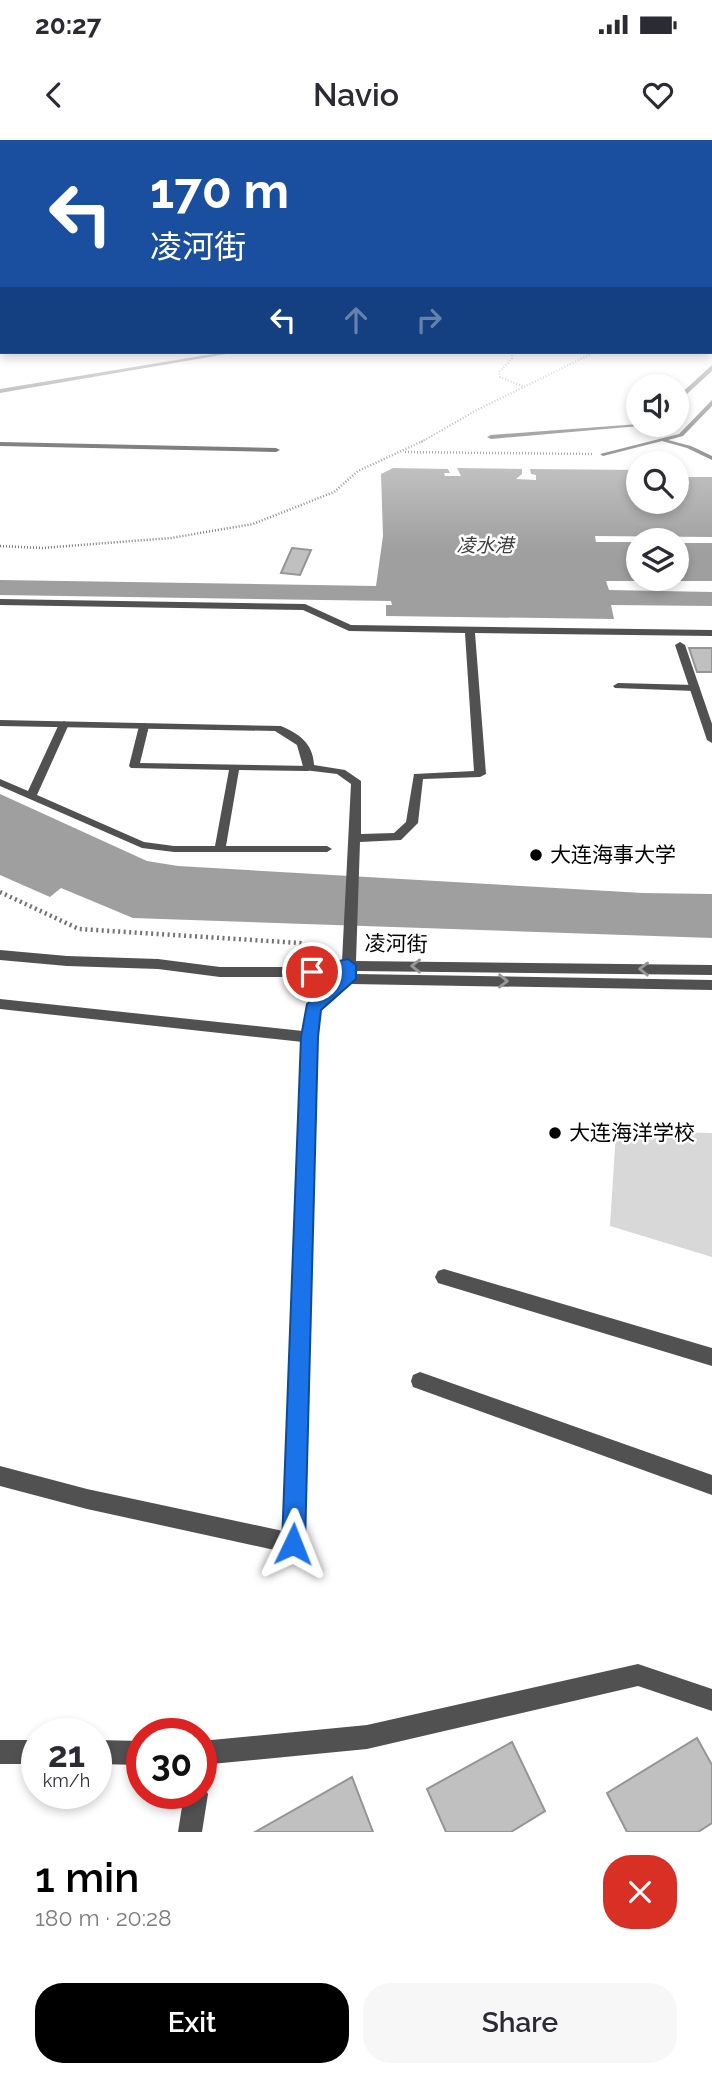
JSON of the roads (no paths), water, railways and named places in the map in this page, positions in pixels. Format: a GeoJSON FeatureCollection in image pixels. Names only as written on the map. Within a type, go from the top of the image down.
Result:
{"type":"FeatureCollection","features":[{"type":"Feature","properties":{"kind":"main road"},"geometry":{"type":"LineString","coordinates":[[0,444],[276,450]]}},
{"type":"Feature","properties":{"kind":"street"},"geometry":{"type":"LineString","coordinates":[[491,437],[626,427]]}},
{"type":"Feature","properties":{"kind":"street"},"geometry":{"type":"LineString","coordinates":[[0,602],[305,607],[349,628],[712,633]]}},
{"type":"Feature","properties":{"kind":"street"},"geometry":{"type":"LineString","coordinates":[[354,838],[397,837],[412,823],[418,776],[480,774],[470,629]]}},
{"type":"Feature","properties":{"kind":"street"},"geometry":{"type":"LineString","coordinates":[[680,645],[712,740]]}},
{"type":"Feature","properties":{"kind":"street"},"geometry":{"type":"LineString","coordinates":[[0,723],[277,729],[300,738],[309,752],[308,768],[334,770],[352,776],[357,783],[349,943],[343,966],[313,1008],[310,1037],[293,1544],[87,1499],[0,1476]]}},
{"type":"Feature","properties":{"kind":"street","name":"凌河街"},"geometry":{"type":"LineString","coordinates":[[0,955],[66,961],[158,964],[220,972],[312,972],[343,966],[712,970]]}},
{"type":"Feature","properties":{"kind":"street","name":"凌河街"},"geometry":{"type":"LineString","coordinates":[[343,966],[712,985]]}},
{"type":"Feature","properties":{"kind":"street"},"geometry":{"type":"LineString","coordinates":[[0,1004],[310,1037]]}},
{"type":"Feature","properties":{"kind":"street"},"geometry":{"type":"LineString","coordinates":[[444,1277],[712,1357]]}},
{"type":"Feature","properties":{"kind":"street"},"geometry":{"type":"LineString","coordinates":[[420,1381],[712,1485]]}},
{"type":"Feature","properties":{"kind":"street"},"geometry":{"type":"LineString","coordinates":[[217,1752],[367,1737],[638,1675],[712,1700]]}},
{"type":"Feature","properties":{"kind":"street"},"geometry":{"type":"LineString","coordinates":[[0,1752],[21,1752]]}},
{"type":"Feature","properties":{"kind":"street"},"geometry":{"type":"LineString","coordinates":[[190,1832],[194,1809]]}},
{"type":"Feature","properties":{"kind":"lane"},"geometry":{"type":"LineString","coordinates":[[603,454],[681,435],[712,402]]}},
{"type":"Feature","properties":{"kind":"lane"},"geometry":{"type":"LineString","coordinates":[[662,440],[689,447],[711,458]]}},
{"type":"Feature","properties":{"kind":"lane"},"geometry":{"type":"LineString","coordinates":[[618,686],[695,688]]}},
{"type":"Feature","properties":{"kind":"lane"},"geometry":{"type":"LineString","coordinates":[[31,796],[64,724]]}},
{"type":"Feature","properties":{"kind":"lane"},"geometry":{"type":"LineString","coordinates":[[144,726],[134,766],[308,768]]}},
{"type":"Feature","properties":{"kind":"lane"},"geometry":{"type":"LineString","coordinates":[[220,849],[234,769]]}},
{"type":"Feature","properties":{"kind":"lane"},"geometry":{"type":"LineString","coordinates":[[0,782],[142,845],[220,849],[327,849]]}},
{"type":"Feature","properties":{"kind":"water","name":"凌水港"},"geometry":{"type":"Polygon","coordinates":[[[393,468],[448,469],[450,473],[444,473],[445,476],[461,476],[457,468],[522,469],[522,474],[516,479],[536,480],[536,475],[531,474],[530,469],[626,470],[626,514],[689,514],[689,477],[712,477],[712,537],[689,537],[689,528],[626,528],[626,536],[595,536],[596,542],[626,542],[626,581],[606,581],[609,590],[712,592],[712,606],[611,605],[614,619],[386,616],[386,605],[392,605],[391,601],[0,595],[0,580],[376,586],[383,536],[381,474],[393,468]]]}},
{"type":"Feature","properties":{"kind":"water","name":"凌水港"},"geometry":{"type":"Polygon","coordinates":[[[689,543],[712,543],[712,581],[689,581],[689,543]]]}},
{"type":"Feature","properties":{"kind":"water"},"geometry":{"type":"Polygon","coordinates":[[[0,794],[147,861],[178,866],[643,893],[712,894],[712,938],[133,918],[61,888],[50,897],[0,875],[0,794]]]}},
{"type":"Feature","properties":{"kind":"place","name":"大连海事大学"},"geometry":{"type":"Point","coordinates":[536,855]}},
{"type":"Feature","properties":{"kind":"place","name":"大连海洋学校"},"geometry":{"type":"Point","coordinates":[555,1133]}}]}
